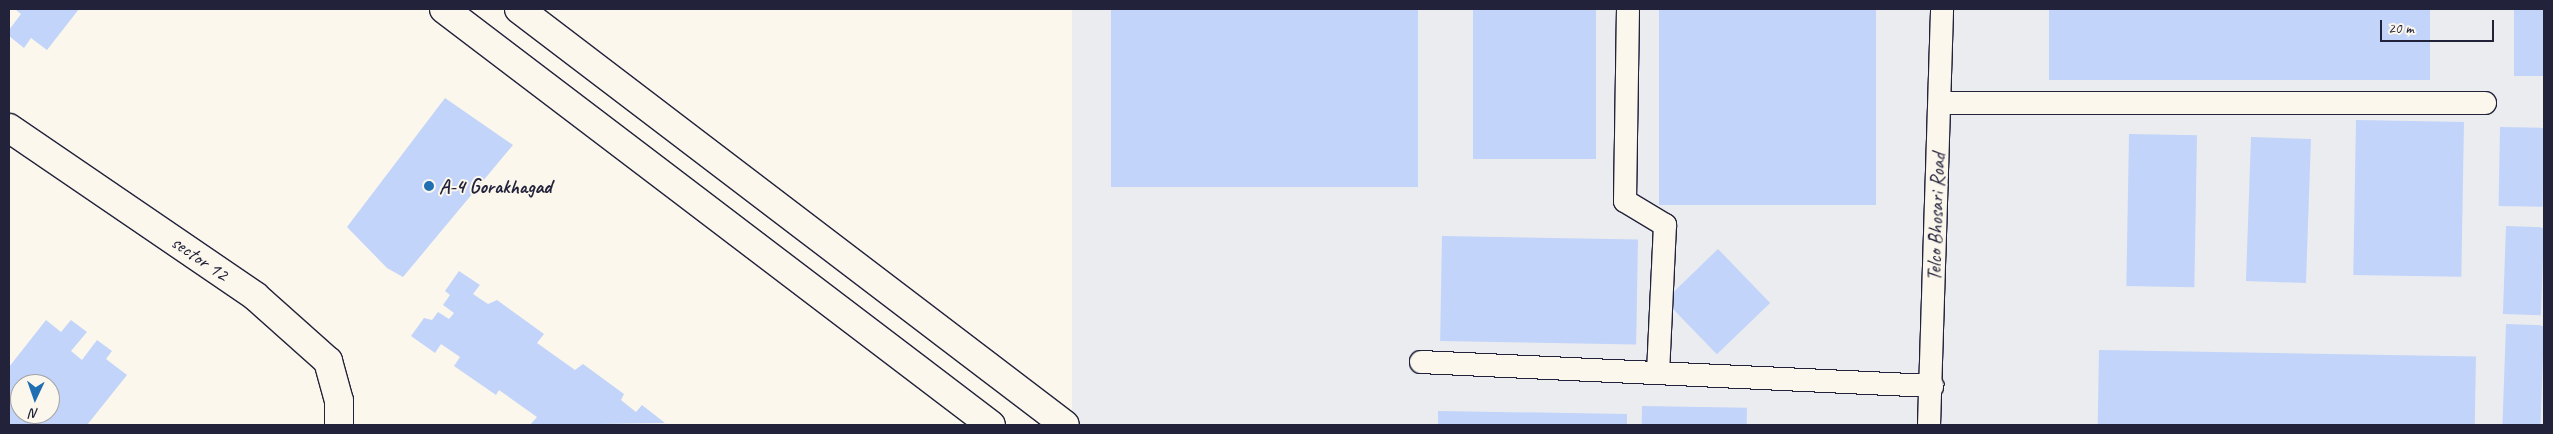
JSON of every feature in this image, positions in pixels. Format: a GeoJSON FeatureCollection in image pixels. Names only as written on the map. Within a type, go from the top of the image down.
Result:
{"type":"FeatureCollection","features":[{"type":"Feature","properties":{"kind":"street"},"geometry":{"type":"LineString","coordinates":[[444,9],[991,425]]}},
{"type":"Feature","properties":{"kind":"street"},"geometry":{"type":"LineString","coordinates":[[519,9],[1065,425]]}},
{"type":"Feature","properties":{"kind":"street","name":"sector 12"},"geometry":{"type":"LineString","coordinates":[[9,128],[255,296],[328,361],[339,401],[339,425]]}},
{"type":"Feature","properties":{"kind":"lane"},"geometry":{"type":"LineString","coordinates":[[1628,9],[1625,201],[1666,225],[1658,373]]}},
{"type":"Feature","properties":{"kind":"lane","name":"Telco Bhosari Road"},"geometry":{"type":"LineString","coordinates":[[1929,425],[1932,386],[1942,9]]}},
{"type":"Feature","properties":{"kind":"lane"},"geometry":{"type":"LineString","coordinates":[[1940,104],[2485,103]]}},
{"type":"Feature","properties":{"kind":"lane"},"geometry":{"type":"LineString","coordinates":[[1421,362],[1932,386]]}},
{"type":"Feature","properties":{"kind":"shaded area"},"geometry":{"type":"Polygon","coordinates":[[[1072,9],[2544,9],[2544,425],[1072,425],[1072,9]]]}},
{"type":"Feature","properties":{"kind":"building"},"geometry":{"type":"Polygon","coordinates":[[[15,9],[79,9],[47,50],[31,38],[24,48],[9,36],[9,30],[21,14],[15,9]]]}},
{"type":"Feature","properties":{"kind":"building"},"geometry":{"type":"Polygon","coordinates":[[[1111,9],[1418,9],[1418,187],[1111,187],[1111,9]]]}},
{"type":"Feature","properties":{"kind":"building"},"geometry":{"type":"Polygon","coordinates":[[[1473,9],[1596,9],[1596,159],[1473,159],[1473,9]]]}},
{"type":"Feature","properties":{"kind":"building"},"geometry":{"type":"Polygon","coordinates":[[[1659,9],[1876,9],[1876,205],[1659,205],[1659,9]]]}},
{"type":"Feature","properties":{"kind":"building"},"geometry":{"type":"Polygon","coordinates":[[[2049,9],[2430,9],[2430,80],[2049,80],[2049,9]]]}},
{"type":"Feature","properties":{"kind":"building"},"geometry":{"type":"Polygon","coordinates":[[[2514,9],[2544,9],[2544,76],[2514,76],[2514,9]]]}},
{"type":"Feature","properties":{"kind":"building","name":"A-4 Gorakhagad"},"geometry":{"type":"Polygon","coordinates":[[[445,98],[513,145],[403,277],[387,268],[347,227],[445,98]]]}},
{"type":"Feature","properties":{"kind":"building"},"geometry":{"type":"Polygon","coordinates":[[[2356,120],[2464,122],[2461,277],[2353,275],[2356,120]]]}},
{"type":"Feature","properties":{"kind":"building"},"geometry":{"type":"Polygon","coordinates":[[[2500,127],[2544,128],[2543,207],[2499,206],[2500,127]]]}},
{"type":"Feature","properties":{"kind":"building"},"geometry":{"type":"Polygon","coordinates":[[[2129,134],[2197,135],[2194,287],[2126,286],[2129,134]]]}},
{"type":"Feature","properties":{"kind":"building"},"geometry":{"type":"Polygon","coordinates":[[[2251,137],[2311,139],[2306,283],[2246,281],[2251,137]]]}},
{"type":"Feature","properties":{"kind":"building"},"geometry":{"type":"Polygon","coordinates":[[[2506,226],[2544,227],[2541,315],[2503,314],[2506,226]]]}},
{"type":"Feature","properties":{"kind":"building"},"geometry":{"type":"Polygon","coordinates":[[[1442,236],[1638,239],[1636,344],[1440,341],[1442,236]]]}},
{"type":"Feature","properties":{"kind":"building"},"geometry":{"type":"Polygon","coordinates":[[[1718,249],[1770,303],[1717,354],[1665,300],[1718,249]]]}},
{"type":"Feature","properties":{"kind":"building"},"geometry":{"type":"Polygon","coordinates":[[[459,271],[480,285],[473,294],[488,304],[497,300],[544,334],[537,343],[575,370],[583,364],[624,394],[621,400],[636,412],[642,405],[665,423],[530,425],[537,417],[499,390],[496,395],[454,366],[460,357],[441,344],[435,353],[411,336],[424,318],[432,320],[438,312],[449,319],[454,313],[443,305],[450,295],[445,291],[459,271]]]}},
{"type":"Feature","properties":{"kind":"building"},"geometry":{"type":"Polygon","coordinates":[[[46,320],[61,332],[71,320],[87,332],[71,351],[82,360],[97,340],[112,351],[106,359],[127,375],[87,425],[9,425],[9,367],[46,320]]]}},
{"type":"Feature","properties":{"kind":"building"},"geometry":{"type":"Polygon","coordinates":[[[2506,324],[2544,325],[2540,425],[2502,425],[2506,324]]]}},
{"type":"Feature","properties":{"kind":"building"},"geometry":{"type":"Polygon","coordinates":[[[2099,350],[2476,357],[2475,425],[2098,425],[2099,350]]]}},
{"type":"Feature","properties":{"kind":"building"},"geometry":{"type":"Polygon","coordinates":[[[1642,406],[1747,408],[1747,425],[1642,425],[1642,406]]]}},
{"type":"Feature","properties":{"kind":"building"},"geometry":{"type":"Polygon","coordinates":[[[1438,411],[1627,414],[1627,425],[1438,425],[1438,411]]]}},
{"type":"Feature","properties":{"kind":"place","name":"A-4 Gorakhagad"},"geometry":{"type":"Point","coordinates":[429,186]}}]}
